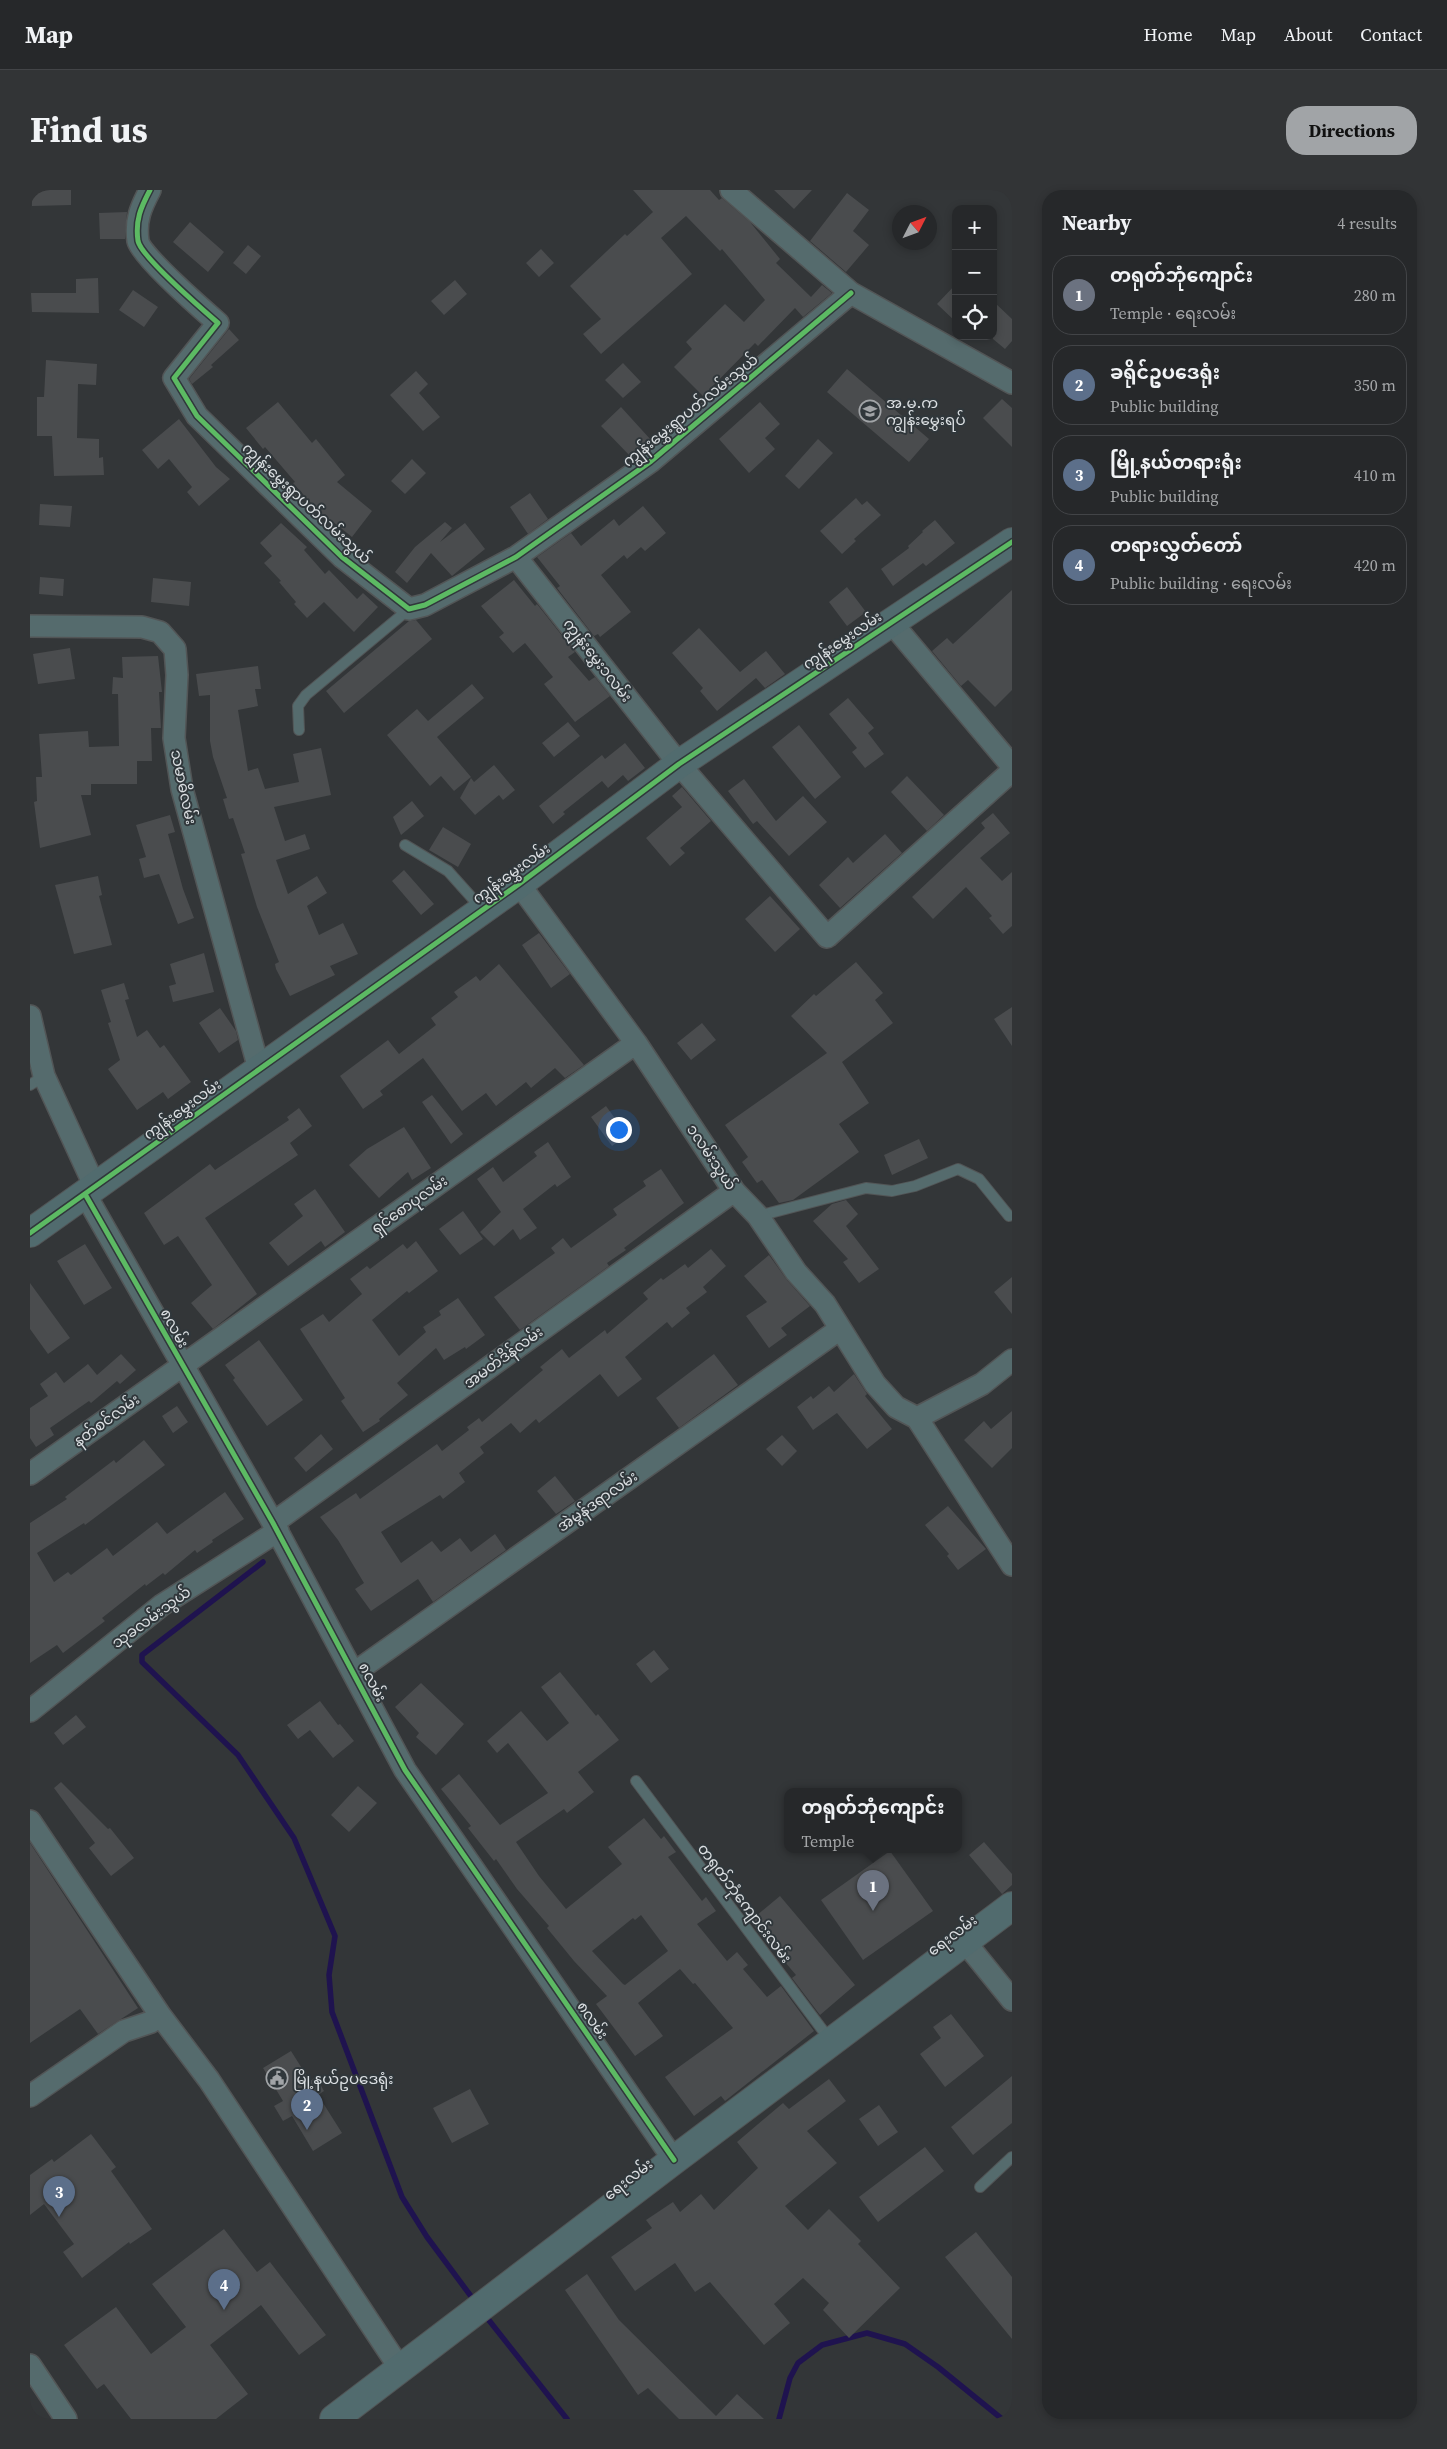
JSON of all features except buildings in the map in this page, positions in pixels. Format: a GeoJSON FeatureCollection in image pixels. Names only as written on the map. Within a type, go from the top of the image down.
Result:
{"type":"FeatureCollection","features":[{"type":"Feature","properties":{"kind":"street","name":"ကျွန်းမွှေးရွာပတ်လမ်းသွယ်"},"geometry":{"type":"LineString","coordinates":[[150,190],[139,210],[138,243],[164,274],[218,323],[174,378],[197,416],[342,557],[409,609],[426,606],[516,557],[650,462],[851,293]]}},
{"type":"Feature","properties":{"kind":"street"},"geometry":{"type":"LineString","coordinates":[[731,190],[851,293],[1012,383]]}},
{"type":"Feature","properties":{"kind":"street","name":"ကျွန်းမွှေးလမ်း"},"geometry":{"type":"LineString","coordinates":[[30,1233],[519,884],[679,764],[1012,542]]}},
{"type":"Feature","properties":{"kind":"street","name":"ကျွန်းမွှေး၁လမ်း"},"geometry":{"type":"LineString","coordinates":[[516,557],[679,764],[826,937],[1012,771]]}},
{"type":"Feature","properties":{"kind":"street"},"geometry":{"type":"LineString","coordinates":[[891,622],[1012,766]]}},
{"type":"Feature","properties":{"kind":"street","name":"သမာဓိလမ်း"},"geometry":{"type":"LineString","coordinates":[[30,626],[142,627],[160,632],[175,649],[177,675],[174,738],[182,788],[259,1069]]}},
{"type":"Feature","properties":{"kind":"street","name":"၁လမ်းသွယ်"},"geometry":{"type":"LineString","coordinates":[[519,884],[636,1043],[734,1190],[758,1216],[796,1272],[825,1304],[875,1384],[896,1407],[917,1418]]}},
{"type":"Feature","properties":{"kind":"street","name":"၈လမ်း"},"geometry":{"type":"LineString","coordinates":[[30,1016],[37,1080],[90,1190],[181,1366],[275,1527],[405,1770],[674,2160]]}},
{"type":"Feature","properties":{"kind":"street","name":"ရှင်စောပုလမ်း"},"geometry":{"type":"LineString","coordinates":[[181,1366],[636,1043]]}},
{"type":"Feature","properties":{"kind":"street","name":"အမတ်ဒိန်လမ်း"},"geometry":{"type":"LineString","coordinates":[[275,1527],[734,1190]]}},
{"type":"Feature","properties":{"kind":"street","name":"အဲမွန်ဒရာလမ်း"},"geometry":{"type":"LineString","coordinates":[[354,1673],[840,1329]]}},
{"type":"Feature","properties":{"kind":"street"},"geometry":{"type":"LineString","coordinates":[[1012,1360],[982,1384],[917,1418],[1012,1565]]}},
{"type":"Feature","properties":{"kind":"street","name":"နတ်စင်လမ်း"},"geometry":{"type":"LineString","coordinates":[[30,1474],[181,1366]]}},
{"type":"Feature","properties":{"kind":"street","name":"သုခလမ်းသွယ်"},"geometry":{"type":"LineString","coordinates":[[30,1710],[162,1604],[275,1527]]}},
{"type":"Feature","properties":{"kind":"street"},"geometry":{"type":"LineString","coordinates":[[30,1821],[160,2015],[209,2080],[401,2370]]}},
{"type":"Feature","properties":{"kind":"street","name":"ရေးလမ်း"},"geometry":{"type":"LineString","coordinates":[[334,2419],[1012,1906]]}},
{"type":"Feature","properties":{"kind":"street"},"geometry":{"type":"LineString","coordinates":[[965,1942],[1012,2000]]}},
{"type":"Feature","properties":{"kind":"street"},"geometry":{"type":"LineString","coordinates":[[30,2096],[124,2031],[151,2022],[160,2015]]}},
{"type":"Feature","properties":{"kind":"street"},"geometry":{"type":"LineString","coordinates":[[30,2365],[66,2419]]}},
{"type":"Feature","properties":{"kind":"lane"},"geometry":{"type":"LineString","coordinates":[[299,730],[298,706],[306,695],[409,609]]}},
{"type":"Feature","properties":{"kind":"lane"},"geometry":{"type":"LineString","coordinates":[[405,844],[448,871],[483,909]]}},
{"type":"Feature","properties":{"kind":"lane"},"geometry":{"type":"LineString","coordinates":[[758,1216],[866,1188],[892,1191],[915,1186],[958,1169],[979,1179],[1009,1216]]}},
{"type":"Feature","properties":{"kind":"lane","name":"တရုတ်ဘုံကျောင်းလမ်း"},"geometry":{"type":"LineString","coordinates":[[636,1781],[832,2042]]}},
{"type":"Feature","properties":{"kind":"lane"},"geometry":{"type":"LineString","coordinates":[[980,2187],[1012,2157]]}},
{"type":"Feature","properties":{"kind":"waterway"},"geometry":{"type":"LineString","coordinates":[[263,1562],[142,1655],[142,1662],[238,1755],[294,1838],[335,1936],[329,1975],[332,2012],[402,2197],[427,2237],[476,2303]]}},
{"type":"Feature","properties":{"kind":"waterway"},"geometry":{"type":"LineString","coordinates":[[484,2314],[567,2419]]}},
{"type":"Feature","properties":{"kind":"waterway"},"geometry":{"type":"LineString","coordinates":[[779,2419],[790,2378],[798,2363],[822,2345],[867,2333],[905,2344],[938,2367],[1002,2419]]}},
{"type":"Feature","properties":{"kind":"cycle path"},"geometry":{"type":"LineString","coordinates":[[150,190],[141,208],[138,220],[138,241],[150,258],[174,283],[218,323],[174,378],[197,416],[342,557],[409,609],[425,605],[516,557],[650,462],[851,293]]}},
{"type":"Feature","properties":{"kind":"cycle path"},"geometry":{"type":"LineString","coordinates":[[30,1233],[519,884],[679,764],[1012,542]]}},
{"type":"Feature","properties":{"kind":"cycle path"},"geometry":{"type":"LineString","coordinates":[[85,1194],[273,1523],[405,1770],[674,2160]]}},
{"type":"Feature","properties":{"kind":"place","name":"အ.မ.က ကျွန်းမွှေးရပ်"},"geometry":{"type":"Point","coordinates":[870,411]}},
{"type":"Feature","properties":{"kind":"place","name":"တရုတ်ဘုံကျောင်း"},"geometry":{"type":"Point","coordinates":[873,1911]}},
{"type":"Feature","properties":{"kind":"place","name":"မြို့နယ်ဥပဒေရုံး"},"geometry":{"type":"Point","coordinates":[277,2078]}},
{"type":"Feature","properties":{"kind":"place","name":"ခရိုင်ဥပဒေရုံး"},"geometry":{"type":"Point","coordinates":[307,2130]}},
{"type":"Feature","properties":{"kind":"place","name":"မြို့နယ်တရားရုံး"},"geometry":{"type":"Point","coordinates":[59,2217]}},
{"type":"Feature","properties":{"kind":"place","name":"တရားလွှတ်တော်"},"geometry":{"type":"Point","coordinates":[224,2310]}}]}
